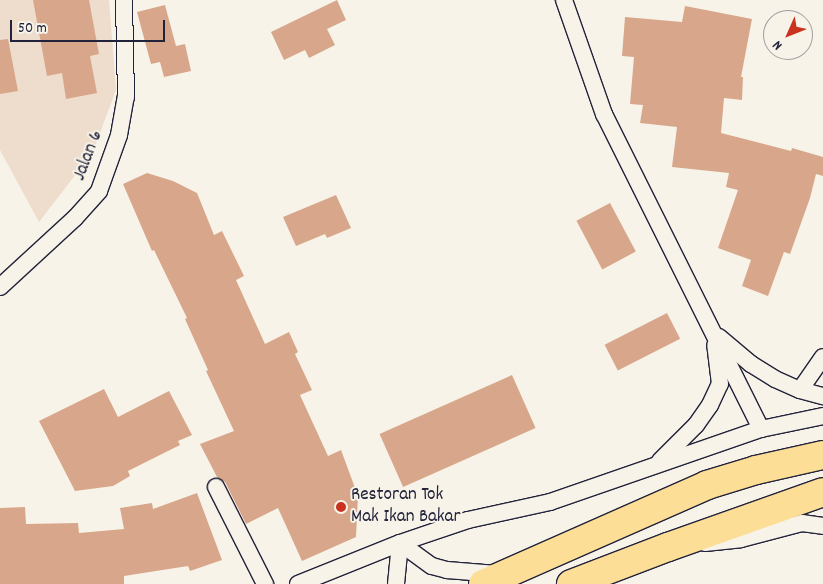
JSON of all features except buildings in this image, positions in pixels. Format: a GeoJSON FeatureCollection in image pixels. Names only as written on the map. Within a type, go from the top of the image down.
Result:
{"type":"FeatureCollection","features":[{"type":"Feature","properties":{"kind":"highway"},"geometry":{"type":"LineString","coordinates":[[494,579],[707,485],[756,470],[823,455]]}},
{"type":"Feature","properties":{"kind":"highway"},"geometry":{"type":"LineString","coordinates":[[571,584],[823,492]]}},
{"type":"Feature","properties":{"kind":"street","name":"Jalan 6"},"geometry":{"type":"LineString","coordinates":[[0,287],[75,218],[99,191],[119,135],[126,97],[124,0]]}},
{"type":"Feature","properties":{"kind":"street"},"geometry":{"type":"LineString","coordinates":[[564,0],[604,114],[761,429]]}},
{"type":"Feature","properties":{"kind":"street"},"geometry":{"type":"LineString","coordinates":[[714,333],[751,364],[775,379],[800,390],[823,396]]}},
{"type":"Feature","properties":{"kind":"street"},"geometry":{"type":"LineString","coordinates":[[657,464],[696,425],[710,406],[720,384],[714,333]]}},
{"type":"Feature","properties":{"kind":"street"},"geometry":{"type":"LineString","coordinates":[[800,390],[823,357]]}},
{"type":"Feature","properties":{"kind":"street"},"geometry":{"type":"LineString","coordinates":[[298,584],[400,543],[468,520],[550,502],[761,429],[823,416]]}},
{"type":"Feature","properties":{"kind":"street"},"geometry":{"type":"LineString","coordinates":[[216,488],[265,584]]}},
{"type":"Feature","properties":{"kind":"street"},"geometry":{"type":"LineString","coordinates":[[668,547],[741,539],[802,523],[823,526]]}},
{"type":"Feature","properties":{"kind":"street"},"geometry":{"type":"LineString","coordinates":[[400,543],[432,566],[494,579]]}},
{"type":"Feature","properties":{"kind":"street"},"geometry":{"type":"LineString","coordinates":[[396,584],[400,543]]}},
{"type":"Feature","properties":{"kind":"shaded area"},"geometry":{"type":"Polygon","coordinates":[[[0,0],[109,0],[116,90],[93,152],[39,222],[0,150],[0,0]]]}},
{"type":"Feature","properties":{"kind":"place","name":"Restoran Tok Mak Ikan Bakar"},"geometry":{"type":"Point","coordinates":[341,507]}}]}
